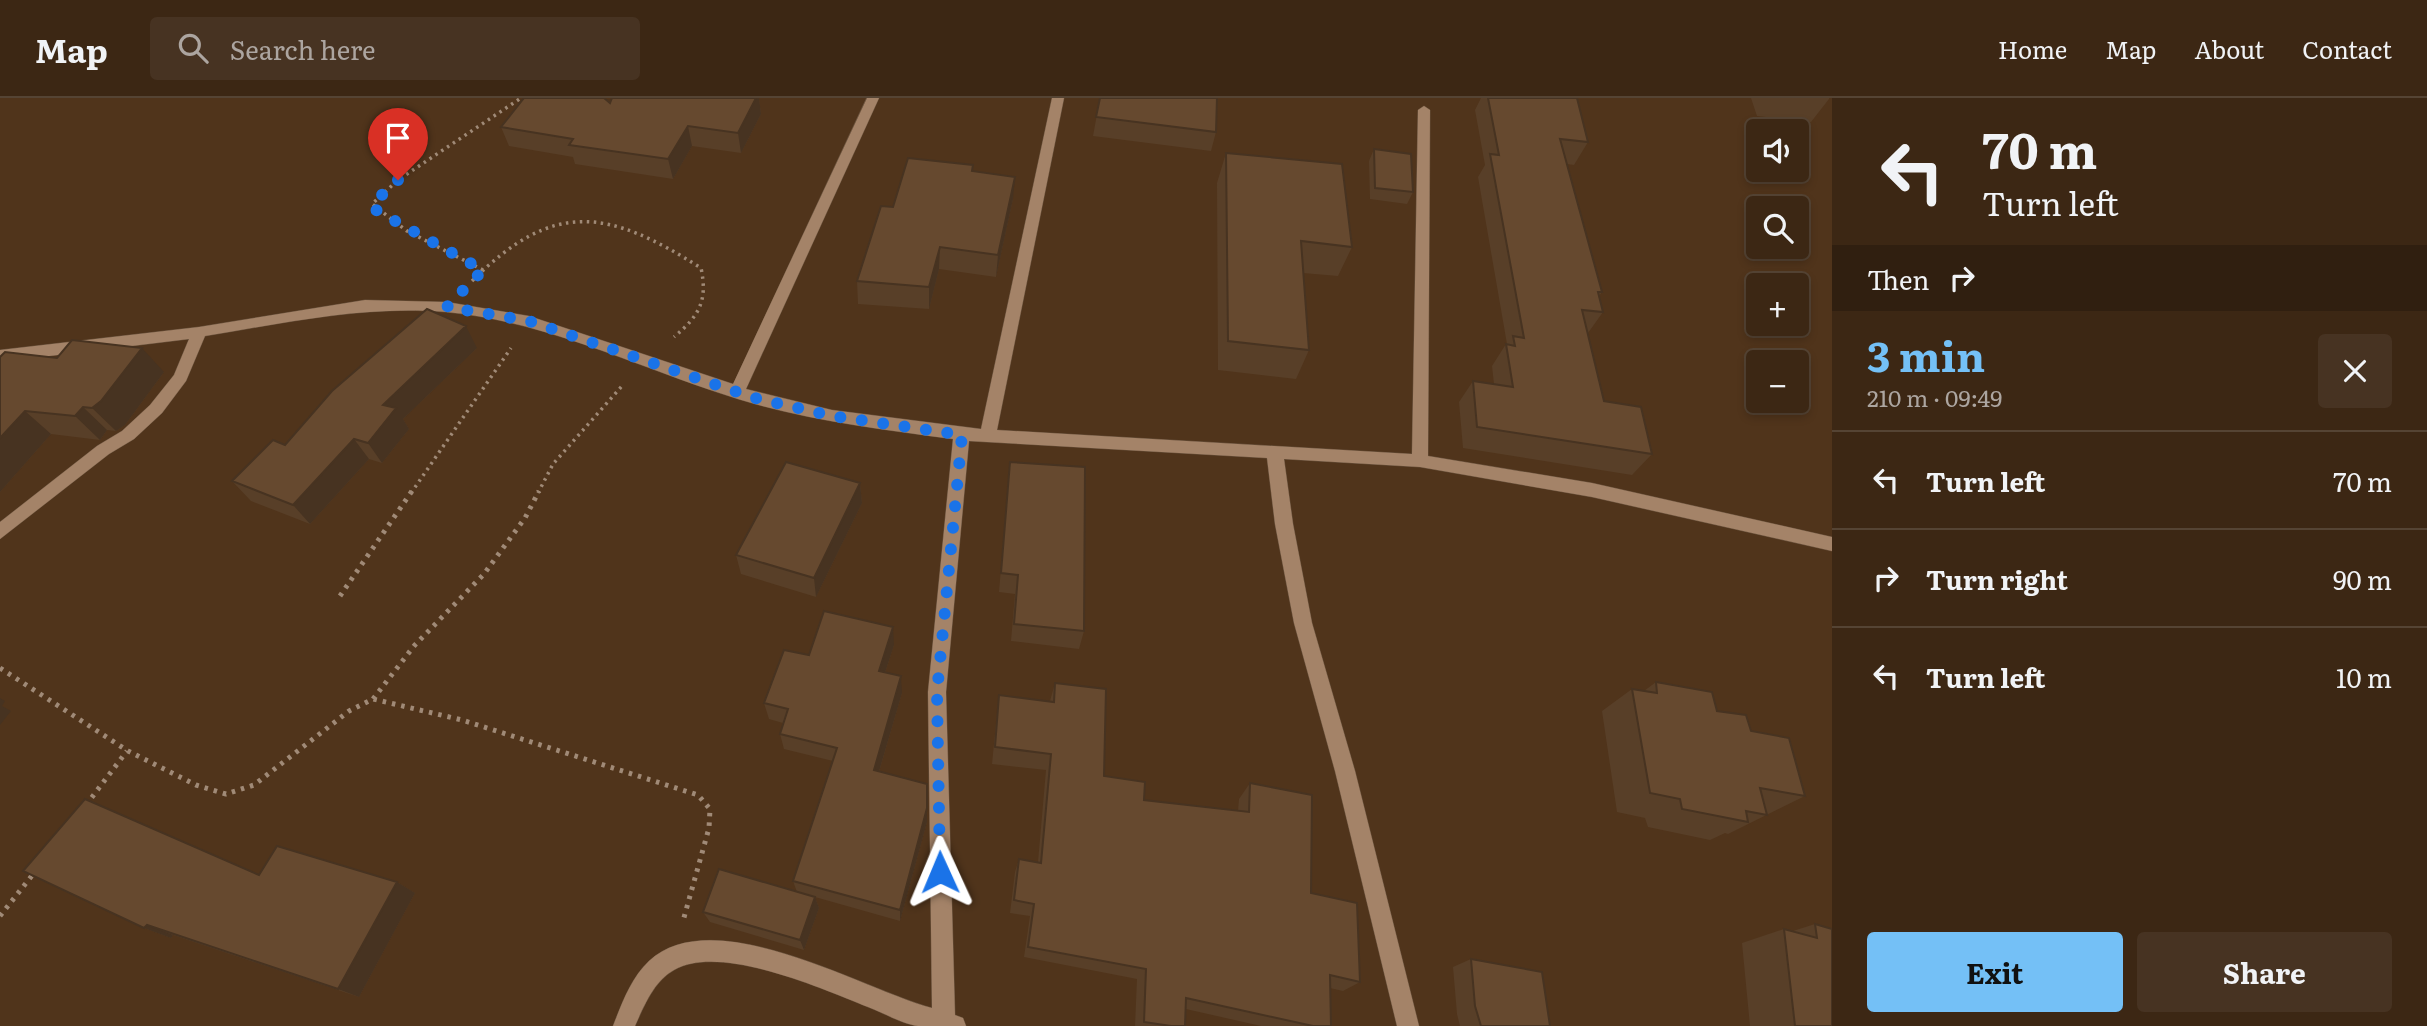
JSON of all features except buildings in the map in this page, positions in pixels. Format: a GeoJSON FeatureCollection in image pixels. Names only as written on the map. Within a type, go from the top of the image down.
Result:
{"type":"FeatureCollection","features":[{"type":"Feature","properties":{"kind":"street"},"geometry":{"type":"LineString","coordinates":[[737,393],[873,98]]}},
{"type":"Feature","properties":{"kind":"street"},"geometry":{"type":"LineString","coordinates":[[988,436],[1058,98]]}},
{"type":"Feature","properties":{"kind":"street"},"geometry":{"type":"LineString","coordinates":[[1420,461],[1424,110]]}},
{"type":"Feature","properties":{"kind":"street"},"geometry":{"type":"LineString","coordinates":[[0,356],[199,332],[365,305],[447,307],[529,321],[737,393],[832,416],[962,435],[1420,461],[1592,490],[1832,544]]}},
{"type":"Feature","properties":{"kind":"street"},"geometry":{"type":"LineString","coordinates":[[0,532],[103,450],[128,435],[156,409],[181,377],[199,332]]}},
{"type":"Feature","properties":{"kind":"street"},"geometry":{"type":"LineString","coordinates":[[624,1026],[638,990],[672,958],[717,949],[816,974],[950,1025],[937,692],[962,435]]}},
{"type":"Feature","properties":{"kind":"street"},"geometry":{"type":"LineString","coordinates":[[1275,454],[1284,524],[1303,623],[1345,771],[1408,1026]]}},
{"type":"Feature","properties":{"kind":"path"},"geometry":{"type":"LineString","coordinates":[[483,270],[418,236],[377,211],[372,204],[375,198],[408,173],[521,98]]}},
{"type":"Feature","properties":{"kind":"path"},"geometry":{"type":"LineString","coordinates":[[0,668],[128,751],[196,785],[226,794],[254,785],[349,711],[373,699],[414,646],[484,574],[525,518],[553,464],[645,361],[699,316],[707,291],[701,268],[666,245],[621,229],[579,221],[555,223],[531,235],[483,270],[447,307]]}},
{"type":"Feature","properties":{"kind":"path"},"geometry":{"type":"LineString","coordinates":[[340,596],[529,321]]}},
{"type":"Feature","properties":{"kind":"path"},"geometry":{"type":"LineString","coordinates":[[373,699],[404,704],[462,720],[698,796],[710,809],[709,828],[672,958]]}},
{"type":"Feature","properties":{"kind":"path"},"geometry":{"type":"LineString","coordinates":[[85,806],[128,751]]}},
{"type":"Feature","properties":{"kind":"path"},"geometry":{"type":"LineString","coordinates":[[0,916],[43,861]]}},
{"type":"Feature","properties":{"kind":"route"},"geometry":{"type":"LineString","coordinates":[[398,180],[375,198],[372,204],[377,211],[483,270],[447,307],[529,321],[755,398],[832,416],[962,435],[937,692],[940,872]]}}]}
